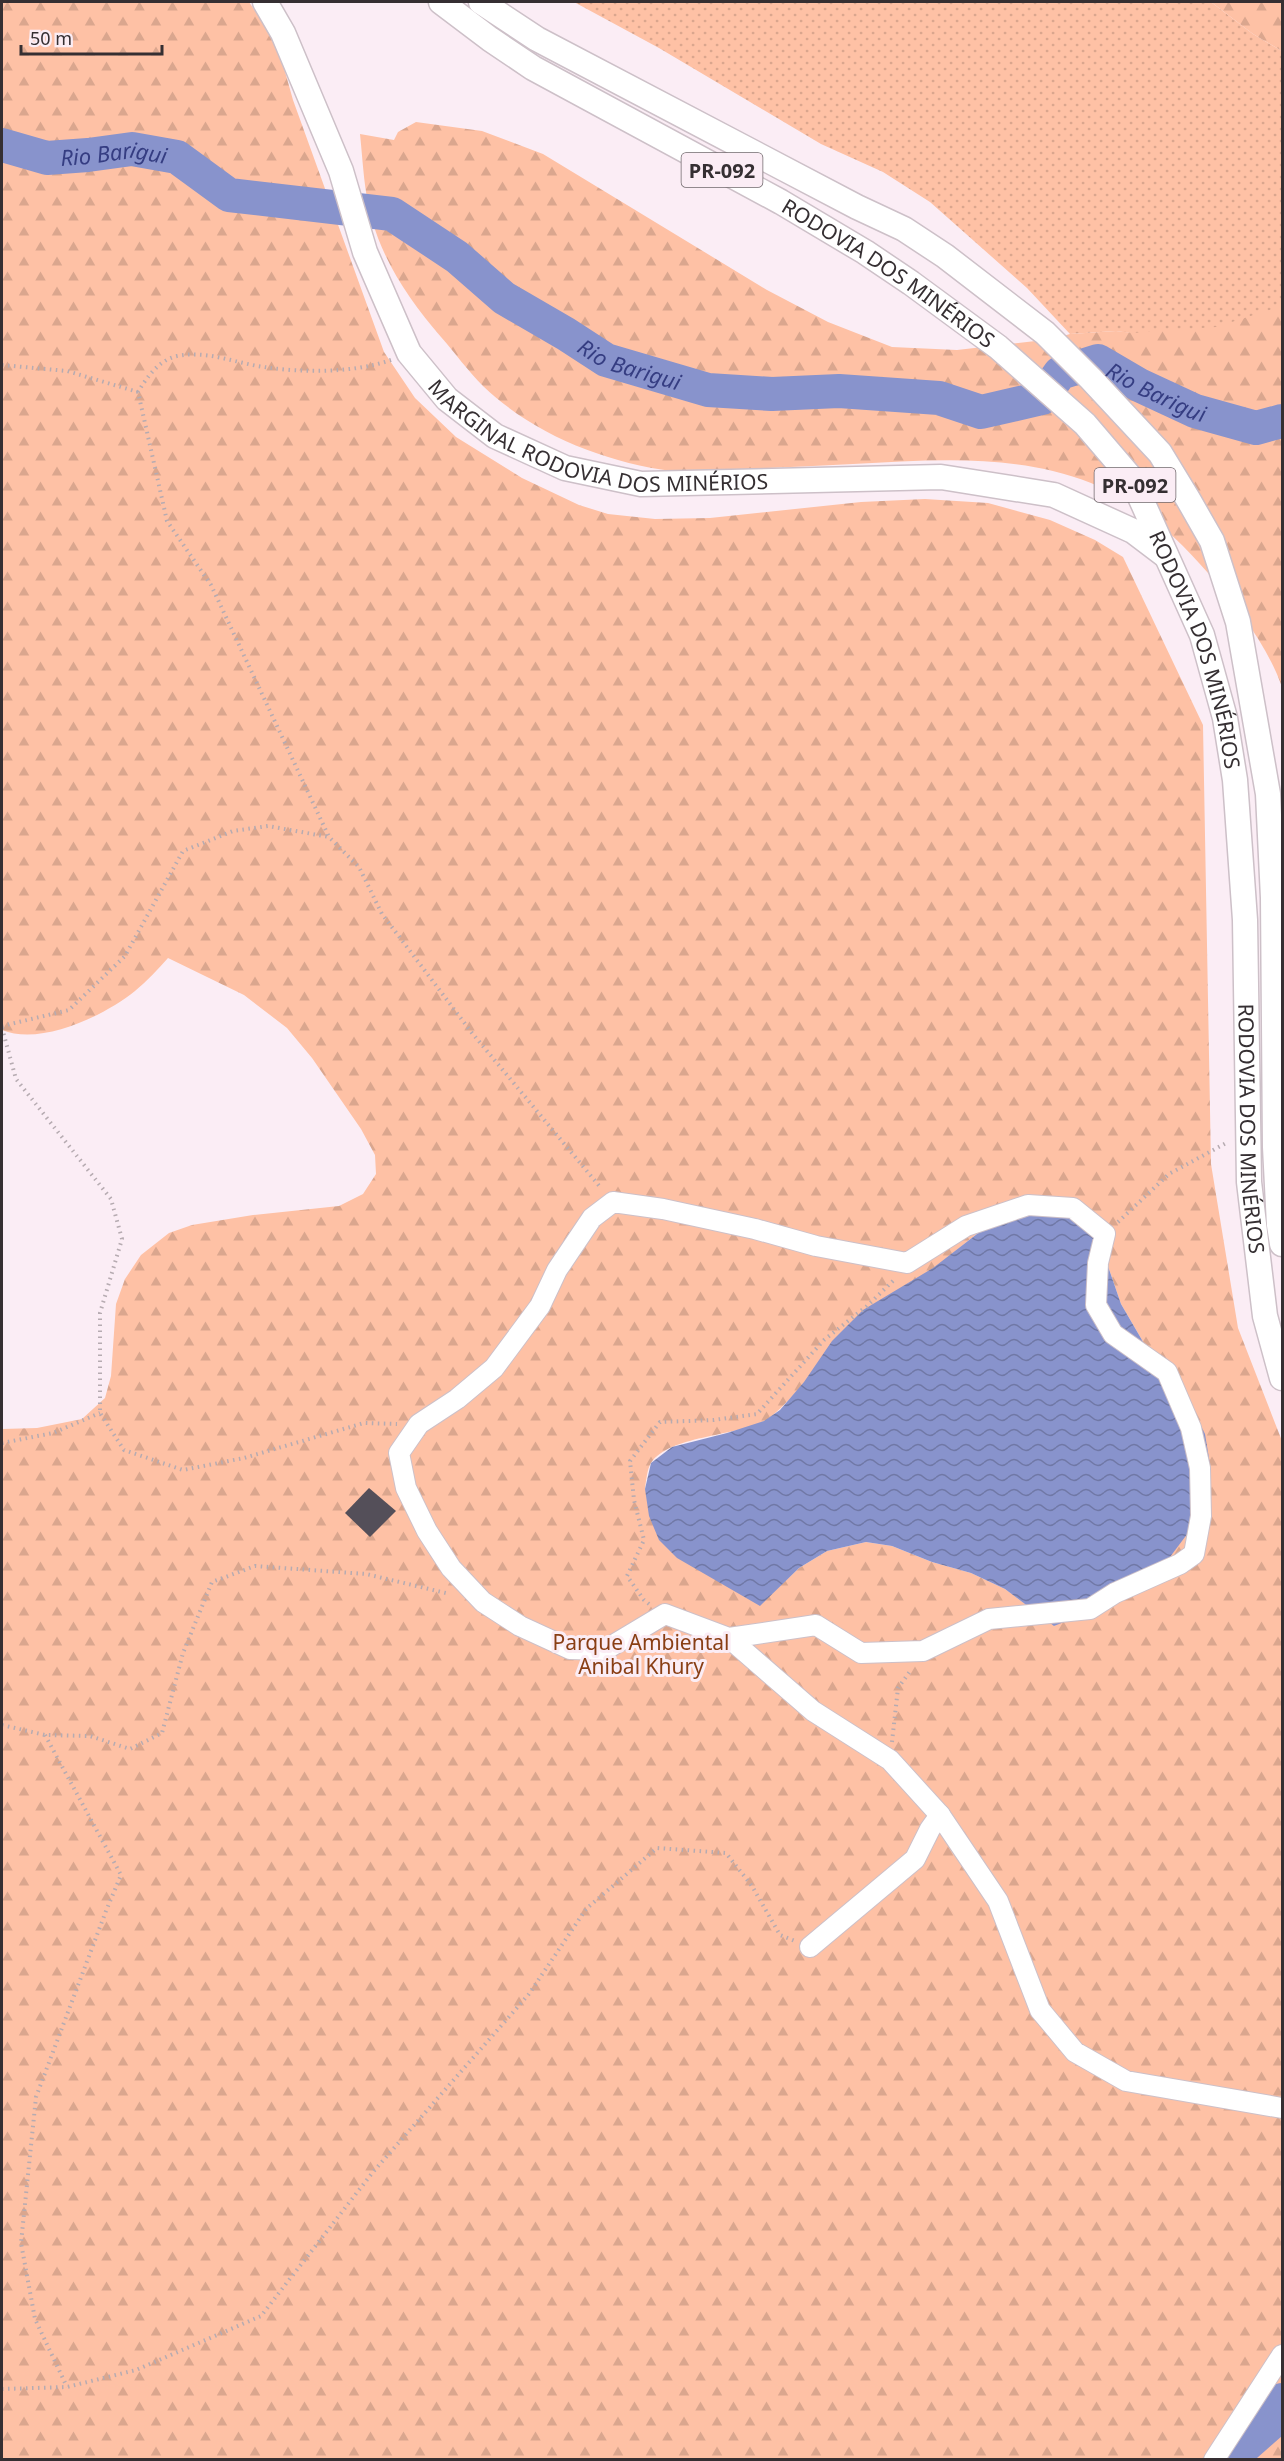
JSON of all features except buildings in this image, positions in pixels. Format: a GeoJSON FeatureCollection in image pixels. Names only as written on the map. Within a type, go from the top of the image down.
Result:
{"type":"FeatureCollection","features":[{"type":"Feature","properties":{"kind":"main road","name":"MARGINAL RODOVIA DOS MINÉRIOS"},"geometry":{"type":"LineString","coordinates":[[265,2],[283,33],[341,171],[365,252],[409,353],[447,399],[495,436],[564,468],[641,484],[941,477],[1054,495],[1133,531],[1168,558]]}},
{"type":"Feature","properties":{"kind":"main road","name":"RODOVIA DOS MINÉRIOS"},"geometry":{"type":"LineString","coordinates":[[441,2],[533,68],[781,202],[849,242],[910,283],[998,347],[1085,424],[1132,479],[1202,635],[1225,718],[1236,780],[1245,920],[1249,1182],[1265,1316],[1282,1378]]}},
{"type":"Feature","properties":{"kind":"main road","name":"RODOVIA DOS MINÉRIOS"},"geometry":{"type":"LineString","coordinates":[[481,2],[537,39],[904,229],[945,256],[1045,333],[1160,453],[1212,541],[1238,622],[1268,794],[1273,898],[1275,1147],[1282,1244]]}},
{"type":"Feature","properties":{"kind":"street"},"geometry":{"type":"LineString","coordinates":[[729,1638],[816,1625],[861,1653],[923,1652],[989,1619],[1090,1609],[1115,1593],[1180,1564],[1194,1554],[1201,1515],[1200,1468],[1191,1428],[1167,1372],[1113,1334],[1096,1305],[1098,1263],[1105,1234],[1073,1208],[1028,1205],[966,1226],[907,1263],[816,1246],[755,1229],[663,1209],[613,1202],[592,1218],[557,1270],[540,1306],[494,1368],[457,1399],[418,1424],[399,1453],[406,1488],[427,1531],[451,1568],[483,1602],[520,1626],[570,1649],[606,1650],[665,1614],[729,1638],[813,1711],[890,1760],[940,1815],[998,1901],[1040,2010],[1076,2052],[1126,2081],[1282,2108]]}},
{"type":"Feature","properties":{"kind":"street"},"geometry":{"type":"LineString","coordinates":[[810,1947],[915,1859],[940,1815]]}},
{"type":"Feature","properties":{"kind":"street"},"geometry":{"type":"LineString","coordinates":[[1214,2460],[1282,2355]]}},
{"type":"Feature","properties":{"kind":"path"},"geometry":{"type":"LineString","coordinates":[[409,353],[378,364],[326,370],[264,367],[207,355],[176,356],[150,372],[138,392],[167,521],[211,585],[329,837],[360,867],[382,914],[472,1034],[613,1202]]}},
{"type":"Feature","properties":{"kind":"path"},"geometry":{"type":"LineString","coordinates":[[2,365],[67,371],[138,392]]}},
{"type":"Feature","properties":{"kind":"path"},"geometry":{"type":"LineString","coordinates":[[329,837],[268,826],[233,831],[183,851],[125,956],[69,1010],[2,1027],[16,1079],[111,1199],[122,1239],[100,1313],[100,1413],[124,1450],[183,1470],[244,1458],[364,1423],[418,1424]]}},
{"type":"Feature","properties":{"kind":"path"},"geometry":{"type":"LineString","coordinates":[[1105,1234],[1170,1174],[1247,1132]]}},
{"type":"Feature","properties":{"kind":"path"},"geometry":{"type":"LineString","coordinates":[[665,1614],[644,1600],[627,1576],[644,1540],[634,1500],[630,1461],[660,1422],[714,1420],[757,1414],[824,1340],[890,1285],[907,1263]]}},
{"type":"Feature","properties":{"kind":"path"},"geometry":{"type":"LineString","coordinates":[[2,1443],[53,1433],[100,1413]]}},
{"type":"Feature","properties":{"kind":"path"},"geometry":{"type":"LineString","coordinates":[[2,1725],[45,1735],[90,1736],[130,1749],[162,1733],[183,1653],[212,1582],[255,1566],[366,1574],[451,1594]]}},
{"type":"Feature","properties":{"kind":"path"},"geometry":{"type":"LineString","coordinates":[[890,1760],[898,1688],[923,1652]]}},
{"type":"Feature","properties":{"kind":"path"},"geometry":{"type":"LineString","coordinates":[[45,1735],[121,1875],[105,1911],[36,2097],[21,2243],[34,2319],[67,2387]]}},
{"type":"Feature","properties":{"kind":"path"},"geometry":{"type":"LineString","coordinates":[[2,2389],[67,2387],[136,2370],[261,2316],[373,2172],[529,1994],[585,1909],[657,1848],[726,1852],[752,1886],[780,1935],[810,1947]]}},
{"type":"Feature","properties":{"kind":"green space","name":"Parque Ambiental Anibal Khury"},"geometry":{"type":"Polygon","coordinates":[[[2,2],[249,2],[277,43],[293,100],[384,352],[415,398],[456,437],[522,478],[579,505],[608,514],[655,519],[710,518],[861,502],[925,499],[988,503],[1050,520],[1095,540],[1123,557],[1203,725],[1211,1164],[1238,1328],[1282,1441],[1282,2459],[2,2459],[2,1429],[37,1428],[82,1419],[105,1398],[111,1376],[116,1304],[125,1279],[141,1255],[169,1233],[192,1225],[253,1215],[339,1206],[363,1194],[376,1174],[375,1155],[361,1129],[312,1058],[287,1028],[244,995],[168,958],[135,991],[90,1019],[72,1026],[35,1034],[18,1034],[2,1030],[2,2]],[[986,1227],[921,1279],[818,1369],[773,1415],[753,1426],[688,1442],[660,1454],[651,1463],[645,1489],[760,1605],[799,1568],[827,1551],[866,1542],[892,1546],[932,1562],[971,1573],[1005,1589],[1055,1626],[1149,1352],[1121,1304],[1100,1243],[986,1227]]]}},
{"type":"Feature","properties":{"kind":"green space"},"geometry":{"type":"Polygon","coordinates":[[[574,2],[1211,2],[1253,34],[1282,51],[1282,329],[1222,346],[1116,331],[1070,334],[1027,288],[930,202],[883,172],[821,144],[659,48],[574,2]]]}},
{"type":"Feature","properties":{"kind":"green space"},"geometry":{"type":"Polygon","coordinates":[[[1211,2],[1282,2],[1282,51],[1253,34],[1211,2]]]}},
{"type":"Feature","properties":{"kind":"green space"},"geometry":{"type":"Polygon","coordinates":[[[416,122],[482,131],[543,154],[767,290],[828,322],[892,347],[957,350],[1053,339],[1070,334],[1116,331],[1133,333],[1216,327],[1282,306],[1282,687],[1260,641],[1230,599],[1195,559],[1141,510],[1091,483],[1062,473],[1033,467],[943,460],[672,471],[646,467],[596,453],[547,432],[524,418],[483,386],[430,324],[400,282],[377,237],[367,199],[360,134],[394,140],[398,132],[416,122]]]}},
{"type":"Feature","properties":{"kind":"water"},"geometry":{"type":"Polygon","coordinates":[[[1012,1211],[1074,1211],[1100,1243],[1121,1304],[1149,1352],[1188,1400],[1205,1434],[1210,1464],[1208,1485],[1194,1525],[1167,1561],[1102,1607],[1054,1626],[1005,1589],[971,1573],[932,1562],[892,1546],[866,1542],[827,1551],[799,1568],[760,1606],[677,1558],[659,1540],[649,1516],[645,1489],[651,1463],[672,1447],[764,1421],[780,1410],[804,1382],[832,1341],[863,1310],[933,1268],[986,1227],[1012,1211]]]}},
{"type":"Feature","properties":{"kind":"waterway","name":"Rio Barigui"},"geometry":{"type":"LineString","coordinates":[[2,145],[47,158],[132,149],[177,157],[229,195],[392,214],[457,257],[504,298],[606,360],[708,390],[772,394],[839,391],[939,398],[981,412],[1042,398],[1060,373],[1098,361],[1139,385],[1195,411],[1256,428],[1282,421]]}},
{"type":"Feature","properties":{"kind":"waterway","name":"Rio Barigui"},"geometry":{"type":"LineString","coordinates":[[1229,2460],[1271,2423],[1282,2400]]}}]}
